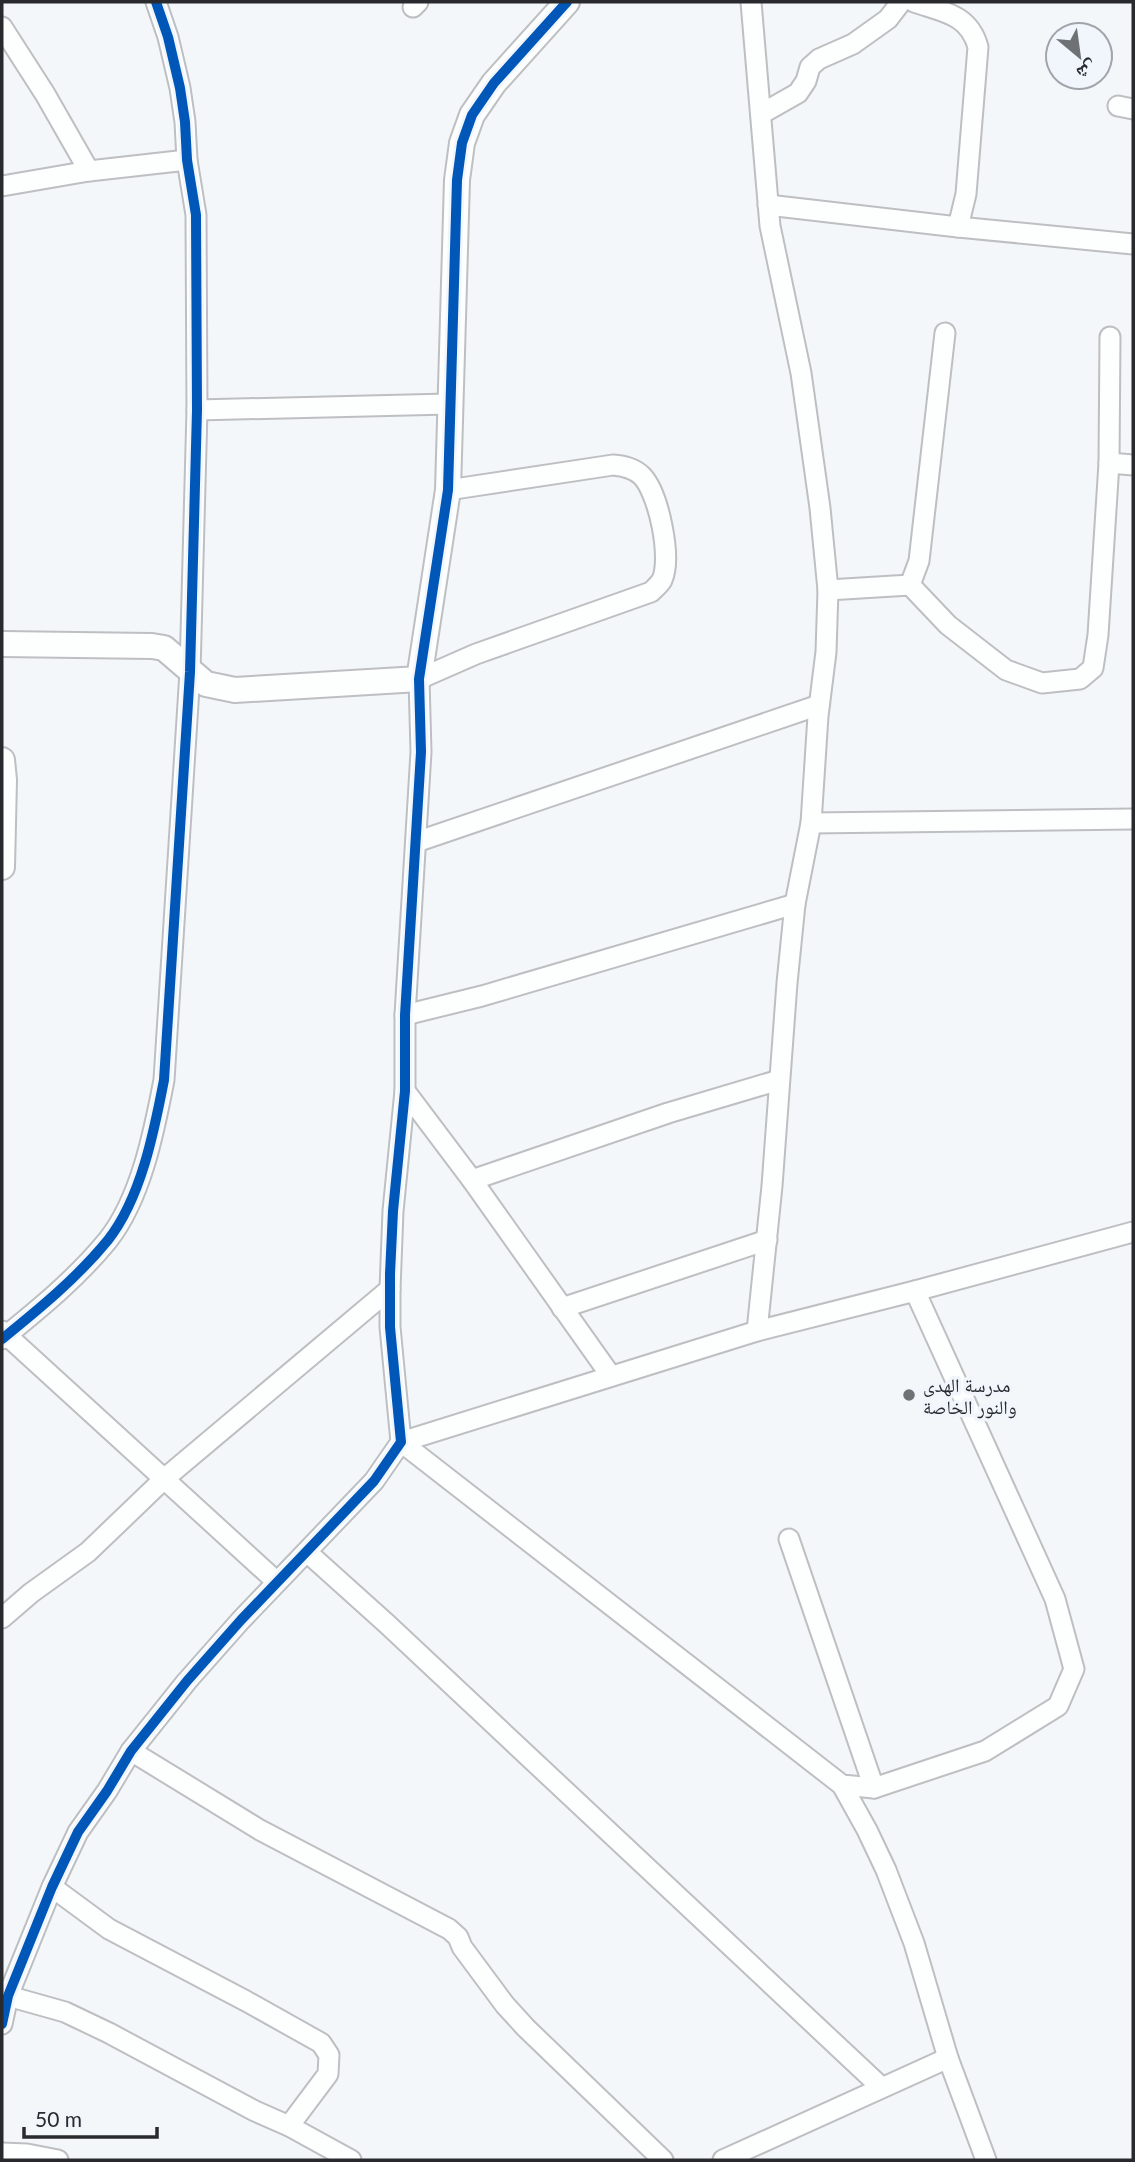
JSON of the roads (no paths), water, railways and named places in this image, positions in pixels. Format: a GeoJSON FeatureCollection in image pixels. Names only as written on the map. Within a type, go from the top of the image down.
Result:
{"type":"FeatureCollection","features":[{"type":"Feature","properties":{"kind":"street"},"geometry":{"type":"LineString","coordinates":[[156,2],[168,37],[180,88],[196,215],[197,410],[190,672],[164,1080],[142,1171],[127,1208],[109,1239],[57,1294],[3,1335],[277,1582]]}},
{"type":"Feature","properties":{"kind":"street"},"geometry":{"type":"LineString","coordinates":[[567,2],[494,83],[472,115],[462,143],[457,180],[448,490],[419,679],[421,752],[405,1014],[405,1091],[393,1211],[390,1327],[401,1442],[842,1786],[886,1870],[914,1943],[947,2058],[986,2160]]}},
{"type":"Feature","properties":{"kind":"street"},"geometry":{"type":"LineString","coordinates":[[751,2],[768,205],[801,373],[820,508],[828,590],[811,823],[795,904],[779,1080],[777,1135],[757,1331]]}},
{"type":"Feature","properties":{"kind":"street"},"geometry":{"type":"LineString","coordinates":[[761,114],[797,93],[806,81],[810,68],[819,59],[853,44],[888,19],[901,2]]}},
{"type":"Feature","properties":{"kind":"street"},"geometry":{"type":"LineString","coordinates":[[914,2],[957,16],[975,34],[978,47],[966,194],[958,227]]}},
{"type":"Feature","properties":{"kind":"street"},"geometry":{"type":"LineString","coordinates":[[2,27],[45,94],[89,171]]}},
{"type":"Feature","properties":{"kind":"street"},"geometry":{"type":"LineString","coordinates":[[2,186],[89,171],[187,160]]}},
{"type":"Feature","properties":{"kind":"street"},"geometry":{"type":"LineString","coordinates":[[768,205],[1133,244]]}},
{"type":"Feature","properties":{"kind":"street"},"geometry":{"type":"LineString","coordinates":[[910,585],[919,561],[945,334]]}},
{"type":"Feature","properties":{"kind":"street"},"geometry":{"type":"LineString","coordinates":[[828,590],[910,585],[948,625],[1006,670],[1042,683],[1080,679],[1093,668],[1098,635],[1109,463],[1110,337]]}},
{"type":"Feature","properties":{"kind":"street"},"geometry":{"type":"LineString","coordinates":[[197,410],[449,404]]}},
{"type":"Feature","properties":{"kind":"street"},"geometry":{"type":"LineString","coordinates":[[1109,463],[1133,465]]}},
{"type":"Feature","properties":{"kind":"street"},"geometry":{"type":"LineString","coordinates":[[2,644],[164,648],[206,684],[234,691],[419,679],[487,650],[651,592],[663,577],[665,555],[662,522],[654,494],[635,470],[613,465],[448,490]]}},
{"type":"Feature","properties":{"kind":"street"},"geometry":{"type":"LineString","coordinates":[[416,842],[819,705]]}},
{"type":"Feature","properties":{"kind":"street"},"geometry":{"type":"LineString","coordinates":[[2,760],[2,867]]}},
{"type":"Feature","properties":{"kind":"street"},"geometry":{"type":"LineString","coordinates":[[811,823],[1133,819]]}},
{"type":"Feature","properties":{"kind":"street"},"geometry":{"type":"LineString","coordinates":[[405,1014],[482,996],[795,904]]}},
{"type":"Feature","properties":{"kind":"street"},"geometry":{"type":"LineString","coordinates":[[472,1180],[668,1113],[779,1080]]}},
{"type":"Feature","properties":{"kind":"street"},"geometry":{"type":"LineString","coordinates":[[405,1091],[472,1180],[611,1376]]}},
{"type":"Feature","properties":{"kind":"street"},"geometry":{"type":"LineString","coordinates":[[2,2024],[5,1996],[52,1886],[78,1832],[131,1751],[187,1681],[374,1481],[401,1442],[757,1331],[915,1292],[1133,1232]]}},
{"type":"Feature","properties":{"kind":"street"},"geometry":{"type":"LineString","coordinates":[[562,1308],[766,1240]]}},
{"type":"Feature","properties":{"kind":"street"},"geometry":{"type":"LineString","coordinates":[[2,1618],[31,1593],[88,1552],[164,1479],[390,1289]]}},
{"type":"Feature","properties":{"kind":"street"},"geometry":{"type":"LineString","coordinates":[[842,1786],[874,1787],[985,1751],[1058,1706],[1074,1669],[1055,1599],[915,1292]]}},
{"type":"Feature","properties":{"kind":"street"},"geometry":{"type":"LineString","coordinates":[[789,1539],[874,1787]]}},
{"type":"Feature","properties":{"kind":"street"},"geometry":{"type":"LineString","coordinates":[[308,1553],[881,2087]]}},
{"type":"Feature","properties":{"kind":"street"},"geometry":{"type":"LineString","coordinates":[[131,1751],[251,1825],[449,1929],[505,2005],[526,2028],[663,2160]]}},
{"type":"Feature","properties":{"kind":"street"},"geometry":{"type":"LineString","coordinates":[[52,1886],[109,1929],[321,2043],[329,2055],[328,2074],[289,2126]]}},
{"type":"Feature","properties":{"kind":"street"},"geometry":{"type":"LineString","coordinates":[[5,1996],[65,2012],[351,2160]]}},
{"type":"Feature","properties":{"kind":"street"},"geometry":{"type":"LineString","coordinates":[[723,2160],[947,2058]]}},
{"type":"Feature","properties":{"kind":"street"},"geometry":{"type":"LineString","coordinates":[[2,2145],[2,2160]]}},
{"type":"Feature","properties":{"kind":"street"},"geometry":{"type":"LineString","coordinates":[[2,2153],[27,2154],[58,2160]]}},
{"type":"Feature","properties":{"kind":"place","name":"مدرسة الهدى والنور الخاصة"},"geometry":{"type":"Point","coordinates":[909,1395]}}]}
